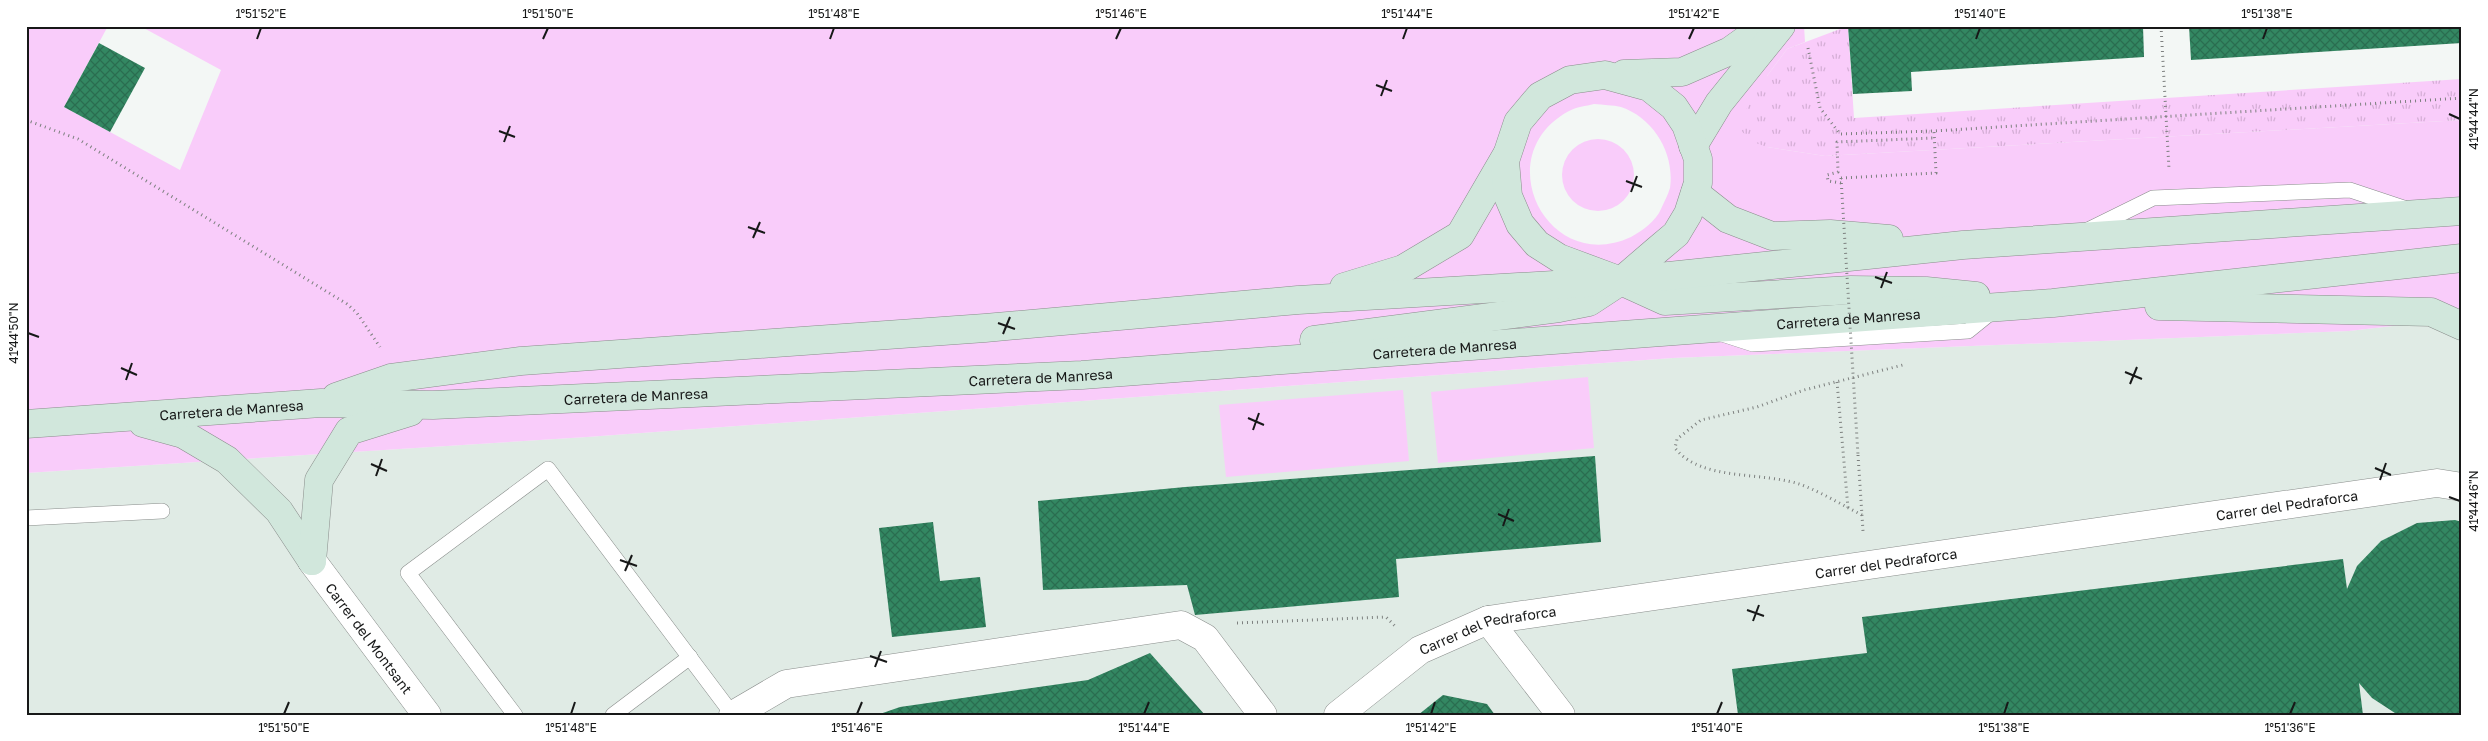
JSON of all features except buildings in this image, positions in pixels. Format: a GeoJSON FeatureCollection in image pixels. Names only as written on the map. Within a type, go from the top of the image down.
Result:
{"type":"FeatureCollection","features":[{"type":"Feature","properties":{"kind":"main road"},"geometry":{"type":"LineString","coordinates":[[1765,26],[1730,51],[1682,72],[1605,75],[1570,80],[1540,96],[1518,122],[1505,161],[1508,196],[1520,224],[1537,244],[1559,258],[1621,281],[1665,301],[1851,290],[1926,291],[2053,303],[2431,312],[2462,326]]}},
{"type":"Feature","properties":{"kind":"main road"},"geometry":{"type":"LineString","coordinates":[[1693,146],[1719,103],[1781,26]]}},
{"type":"Feature","properties":{"kind":"main road"},"geometry":{"type":"LineString","coordinates":[[1204,365],[1306,341],[1559,308],[1589,302],[1621,281],[1676,234],[1688,214],[1698,183],[1698,159],[1686,125],[1674,107],[1649,87],[1605,75]]}},
{"type":"Feature","properties":{"kind":"main road"},"geometry":{"type":"LineString","coordinates":[[1298,300],[1403,269],[1460,235],[1508,153]]}},
{"type":"Feature","properties":{"kind":"main road"},"geometry":{"type":"LineString","coordinates":[[1695,193],[1728,219],[1772,236],[1830,234],[1963,245]]}},
{"type":"Feature","properties":{"kind":"main road"},"geometry":{"type":"LineString","coordinates":[[320,403],[391,378],[521,361],[985,328],[1298,300],[1621,281],[1963,245],[2462,211]]}},
{"type":"Feature","properties":{"kind":"main road"},"geometry":{"type":"LineString","coordinates":[[2053,303],[2462,258]]}},
{"type":"Feature","properties":{"kind":"main road","name":"Carretera de Manresa"},"geometry":{"type":"LineString","coordinates":[[26,424],[320,403],[433,405],[1082,375],[2053,303]]}},
{"type":"Feature","properties":{"kind":"main road"},"geometry":{"type":"LineString","coordinates":[[312,561],[319,480],[349,431],[433,405]]}},
{"type":"Feature","properties":{"kind":"main road"},"geometry":{"type":"LineString","coordinates":[[120,418],[183,434],[227,460],[279,511],[312,561]]}},
{"type":"Feature","properties":{"kind":"street","name":"Carrer del Pedraforca"},"geometry":{"type":"LineString","coordinates":[[1338,715],[1420,650],[1488,620],[2437,483],[2462,486]]}},
{"type":"Feature","properties":{"kind":"street","name":"Carrer del Montsant"},"geometry":{"type":"LineString","coordinates":[[312,561],[428,715]]}},
{"type":"Feature","properties":{"kind":"street"},"geometry":{"type":"LineString","coordinates":[[1488,620],[1561,715]]}},
{"type":"Feature","properties":{"kind":"street"},"geometry":{"type":"LineString","coordinates":[[733,715],[786,684],[1181,625],[1205,638],[1263,715]]}},
{"type":"Feature","properties":{"kind":"lane"},"geometry":{"type":"LineString","coordinates":[[1706,328],[1753,344],[1968,331],[1998,307]]}},
{"type":"Feature","properties":{"kind":"lane"},"geometry":{"type":"LineString","coordinates":[[515,715],[408,573],[548,469],[733,715]]}},
{"type":"Feature","properties":{"kind":"lane"},"geometry":{"type":"LineString","coordinates":[[26,518],[162,511]]}},
{"type":"Feature","properties":{"kind":"lane"},"geometry":{"type":"LineString","coordinates":[[613,715],[690,658]]}},
{"type":"Feature","properties":{"kind":"path"},"geometry":{"type":"LineString","coordinates":[[2161,26],[2169,178]]}},
{"type":"Feature","properties":{"kind":"path"},"geometry":{"type":"LineString","coordinates":[[1807,45],[1820,108],[1840,134],[1934,131],[2462,98]]}},
{"type":"Feature","properties":{"kind":"path"},"geometry":{"type":"LineString","coordinates":[[26,120],[78,139],[347,304],[374,334],[391,378]]}},
{"type":"Feature","properties":{"kind":"path"},"geometry":{"type":"LineString","coordinates":[[1866,566],[1841,178],[1936,173],[1934,131]]}},
{"type":"Feature","properties":{"kind":"path"},"geometry":{"type":"LineString","coordinates":[[1842,183],[1828,181],[1827,175],[1838,172],[1837,142],[1934,138]]}},
{"type":"Feature","properties":{"kind":"path"},"geometry":{"type":"LineString","coordinates":[[1862,515],[1802,485],[1774,478],[1704,468],[1682,457],[1675,448],[1677,439],[1701,420],[1757,407],[1804,390],[1905,364],[1903,335]]}},
{"type":"Feature","properties":{"kind":"path"},"geometry":{"type":"LineString","coordinates":[[1837,382],[1848,509]]}},
{"type":"Feature","properties":{"kind":"path"},"geometry":{"type":"LineString","coordinates":[[1181,625],[1386,617],[1420,650]]}},
{"type":"Feature","properties":{"kind":"shaded area"},"geometry":{"type":"Polygon","coordinates":[[[2462,318],[2462,715],[26,715],[26,473],[587,437],[1673,358],[2349,331],[2462,318]]]}},
{"type":"Feature","properties":{"kind":"green space"},"geometry":{"type":"Polygon","coordinates":[[[26,26],[108,26],[64,107],[180,170],[221,70],[140,26],[1804,26],[1805,42],[1787,49],[1767,76],[1767,147],[1825,156],[2462,120],[2462,318],[2349,331],[1673,358],[587,437],[26,473],[26,26]],[[1594,104],[1569,111],[1545,131],[1532,155],[1530,180],[1538,205],[1553,226],[1574,240],[1601,245],[1631,237],[1652,222],[1659,213],[1668,193],[1671,175],[1665,150],[1652,128],[1633,112],[1621,107],[1594,104]]]}},
{"type":"Feature","properties":{"kind":"green space"},"geometry":{"type":"Polygon","coordinates":[[[1848,26],[1854,118],[2462,79],[2462,120],[1825,156],[1767,147],[1753,142],[1736,126],[1767,76],[1787,49],[1848,26]]]}},
{"type":"Feature","properties":{"kind":"green space"},"geometry":{"type":"Polygon","coordinates":[[[1598,139],[1618,145],[1628,155],[1634,175],[1628,195],[1618,205],[1598,211],[1578,205],[1568,195],[1562,175],[1568,155],[1578,145],[1598,139]]]}},
{"type":"Feature","properties":{"kind":"green space"},"geometry":{"type":"Polygon","coordinates":[[[1588,377],[1594,448],[1438,463],[1431,392],[1588,377]]]}},
{"type":"Feature","properties":{"kind":"green space"},"geometry":{"type":"Polygon","coordinates":[[[1403,390],[1409,461],[1226,477],[1219,405],[1403,390]]]}}]}
